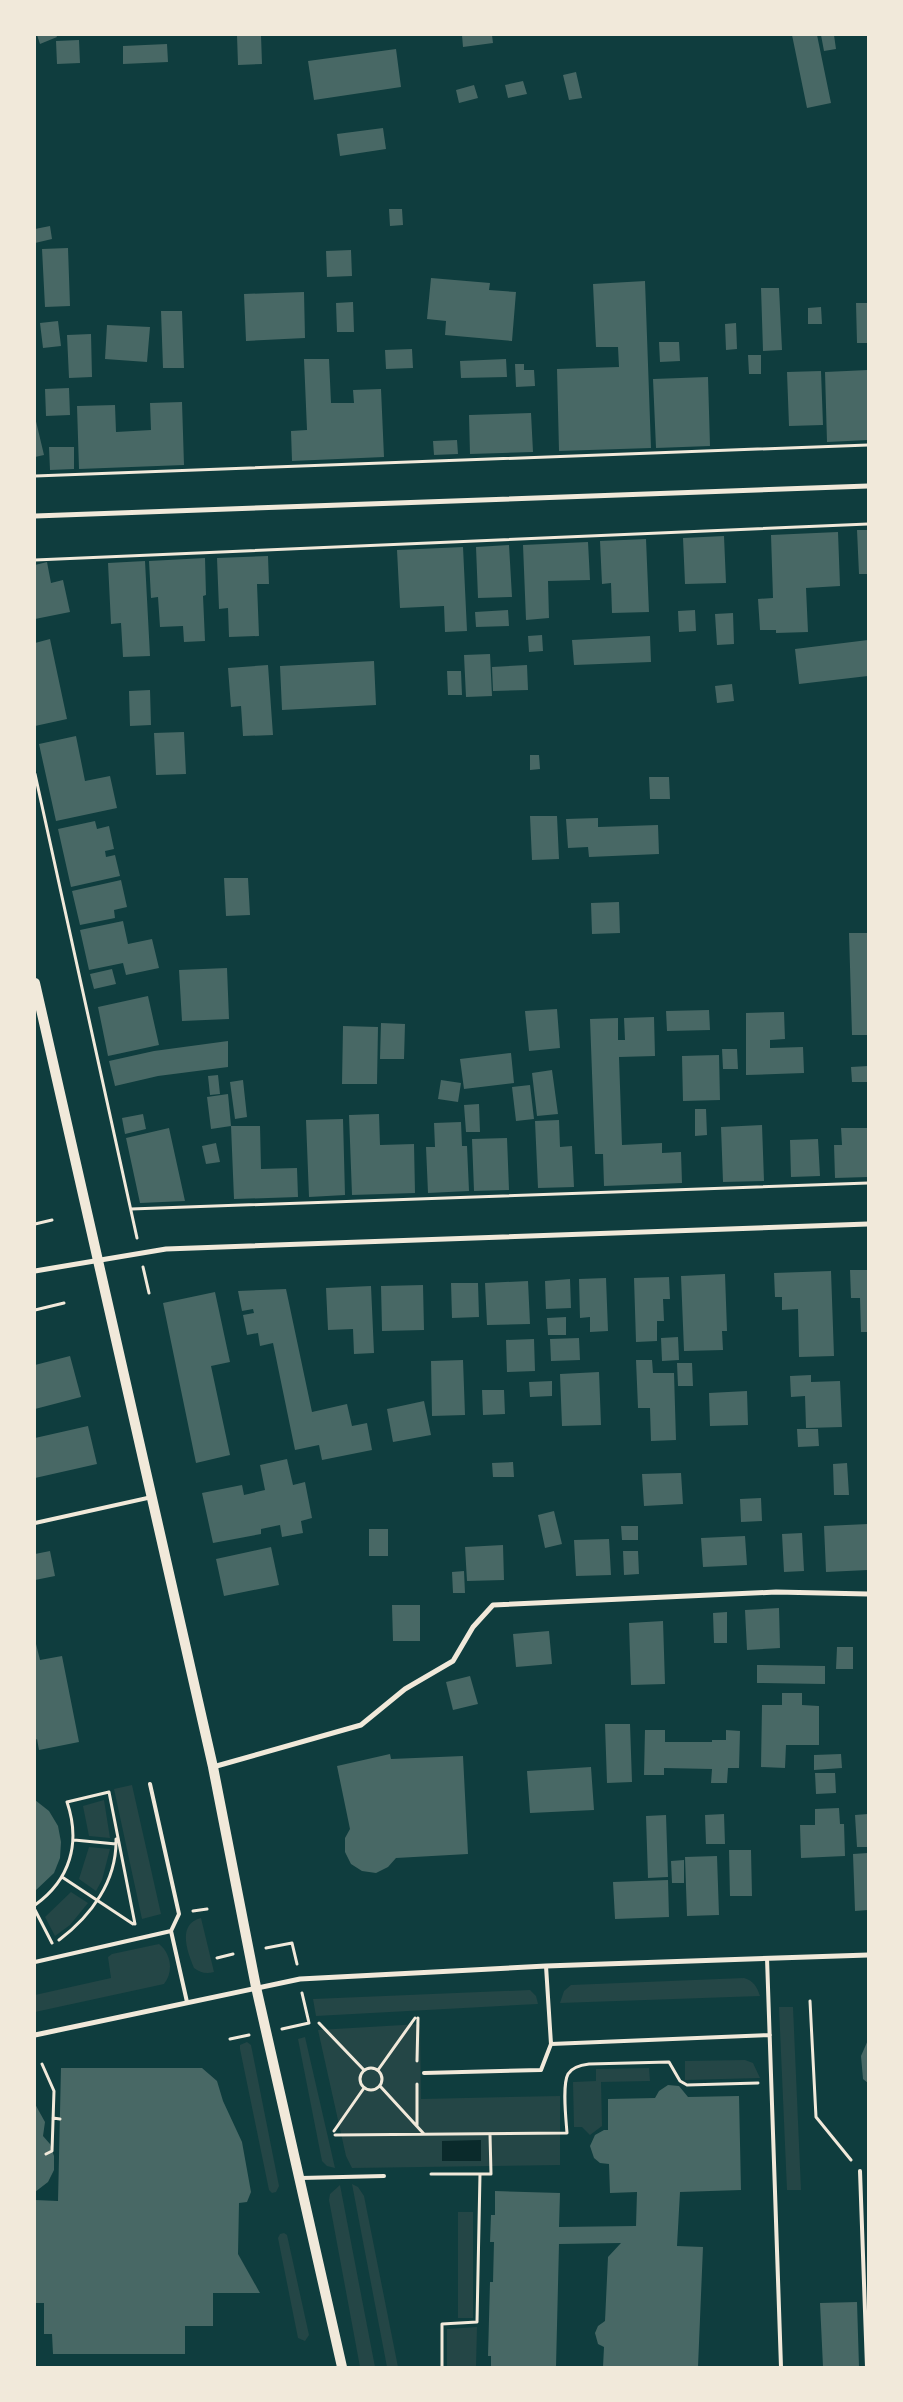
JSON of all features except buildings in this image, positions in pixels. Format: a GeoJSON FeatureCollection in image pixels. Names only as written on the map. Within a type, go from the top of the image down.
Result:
{"type":"FeatureCollection","features":[{"type":"Feature","properties":{"kind":"main road"},"geometry":{"type":"LineString","coordinates":[[35,984],[213,1767],[256,1987],[342,2367]]}},
{"type":"Feature","properties":{"kind":"street"},"geometry":{"type":"LineString","coordinates":[[35,516],[868,486]]}},
{"type":"Feature","properties":{"kind":"street"},"geometry":{"type":"LineString","coordinates":[[35,1270],[166,1249],[868,1224]]}},
{"type":"Feature","properties":{"kind":"street"},"geometry":{"type":"LineString","coordinates":[[213,1767],[361,1725],[405,1689],[453,1661],[473,1627],[493,1605],[776,1592],[868,1594]]}},
{"type":"Feature","properties":{"kind":"street"},"geometry":{"type":"LineString","coordinates":[[35,2035],[300,1979],[546,1966],[868,1955]]}},
{"type":"Feature","properties":{"kind":"lane"},"geometry":{"type":"LineString","coordinates":[[35,1523],[152,1497]]}},
{"type":"Feature","properties":{"kind":"lane"},"geometry":{"type":"LineString","coordinates":[[150,1784],[179,1914],[171,1931],[187,2002]]}},
{"type":"Feature","properties":{"kind":"lane"},"geometry":{"type":"LineString","coordinates":[[35,1962],[171,1931]]}},
{"type":"Feature","properties":{"kind":"lane"},"geometry":{"type":"LineString","coordinates":[[767,1958],[782,2367]]}},
{"type":"Feature","properties":{"kind":"lane"},"geometry":{"type":"LineString","coordinates":[[424,2073],[541,2070],[551,2044],[546,1966]]}},
{"type":"Feature","properties":{"kind":"lane"},"geometry":{"type":"LineString","coordinates":[[551,2044],[770,2035]]}},
{"type":"Feature","properties":{"kind":"lane"},"geometry":{"type":"LineString","coordinates":[[860,2171],[867,2367]]}},
{"type":"Feature","properties":{"kind":"lane"},"geometry":{"type":"LineString","coordinates":[[299,2178],[384,2176]]}},
{"type":"Feature","properties":{"kind":"path"},"geometry":{"type":"LineString","coordinates":[[35,476],[868,445]]}},
{"type":"Feature","properties":{"kind":"path"},"geometry":{"type":"LineString","coordinates":[[35,560],[868,524]]}},
{"type":"Feature","properties":{"kind":"path"},"geometry":{"type":"LineString","coordinates":[[35,774],[149,1293]]}},
{"type":"Feature","properties":{"kind":"path"},"geometry":{"type":"LineString","coordinates":[[131,1209],[868,1183]]}},
{"type":"Feature","properties":{"kind":"path"},"geometry":{"type":"LineString","coordinates":[[35,1224],[52,1220]]}},
{"type":"Feature","properties":{"kind":"path"},"geometry":{"type":"LineString","coordinates":[[35,1310],[64,1303]]}},
{"type":"Feature","properties":{"kind":"path"},"geometry":{"type":"LineString","coordinates":[[35,1905],[50,1892],[68,1866],[74,1840],[72,1816],[67,1802],[108,1792],[136,1926],[62,1877]]}},
{"type":"Feature","properties":{"kind":"path"},"geometry":{"type":"LineString","coordinates":[[35,1910],[52,1944],[74,1929],[88,1915],[107,1882],[116,1844],[116,1830]]}},
{"type":"Feature","properties":{"kind":"path"},"geometry":{"type":"LineString","coordinates":[[74,1840],[116,1844]]}},
{"type":"Feature","properties":{"kind":"path"},"geometry":{"type":"LineString","coordinates":[[262,1949],[292,1943],[297,1967]]}},
{"type":"Feature","properties":{"kind":"path"},"geometry":{"type":"LineString","coordinates":[[217,1958],[233,1954]]}},
{"type":"Feature","properties":{"kind":"path"},"geometry":{"type":"LineString","coordinates":[[281,2029],[309,2023],[302,1991]]}},
{"type":"Feature","properties":{"kind":"path"},"geometry":{"type":"LineString","coordinates":[[810,2001],[816,2117],[860,2171]]}},
{"type":"Feature","properties":{"kind":"path"},"geometry":{"type":"LineString","coordinates":[[378,2070],[415,2018]]}},
{"type":"Feature","properties":{"kind":"path"},"geometry":{"type":"LineString","coordinates":[[319,2023],[364,2070]]}},
{"type":"Feature","properties":{"kind":"path"},"geometry":{"type":"LineString","coordinates":[[230,2040],[250,2035]]}},
{"type":"Feature","properties":{"kind":"path"},"geometry":{"type":"LineString","coordinates":[[364,2088],[334,2133],[567,2133],[566,2081],[569,2072],[578,2066],[589,2064],[669,2062],[680,2081],[687,2085],[771,2082]]}},
{"type":"Feature","properties":{"kind":"path"},"geometry":{"type":"LineString","coordinates":[[42,2064],[54,2091],[52,2151],[46,2154]]}},
{"type":"Feature","properties":{"kind":"path"},"geometry":{"type":"LineString","coordinates":[[372,2068],[378,2070],[383,2077],[380,2086],[372,2090],[364,2088],[360,2080],[364,2070],[372,2068]]}},
{"type":"Feature","properties":{"kind":"path"},"geometry":{"type":"LineString","coordinates":[[380,2086],[425,2134]]}},
{"type":"Feature","properties":{"kind":"path"},"geometry":{"type":"LineString","coordinates":[[53,2118],[60,2119]]}},
{"type":"Feature","properties":{"kind":"path"},"geometry":{"type":"LineString","coordinates":[[431,2174],[490,2174],[490,2134]]}},
{"type":"Feature","properties":{"kind":"path"},"geometry":{"type":"LineString","coordinates":[[442,2367],[442,2324],[477,2322],[480,2174]]}},
{"type":"Feature","properties":{"kind":"shaded area"},"geometry":{"type":"Polygon","coordinates":[[[132,1785],[161,1914],[142,1919],[114,1789],[132,1785]]]}},
{"type":"Feature","properties":{"kind":"shaded area"},"geometry":{"type":"Polygon","coordinates":[[[104,1800],[110,1838],[89,1836],[83,1806],[104,1800]]]}},
{"type":"Feature","properties":{"kind":"shaded area"},"geometry":{"type":"Polygon","coordinates":[[[89,1847],[110,1849],[102,1880],[96,1891],[79,1879],[89,1847]]]}},
{"type":"Feature","properties":{"kind":"shaded area"},"geometry":{"type":"Polygon","coordinates":[[[71,1892],[88,1903],[70,1925],[55,1936],[45,1917],[71,1892]]]}},
{"type":"Feature","properties":{"kind":"shaded area"},"geometry":{"type":"Polygon","coordinates":[[[201,1918],[214,1972],[204,1973],[194,1968],[187,1946],[186,1932],[189,1926],[201,1918]]]}},
{"type":"Feature","properties":{"kind":"shaded area"},"geometry":{"type":"Polygon","coordinates":[[[159,1944],[166,1952],[170,1963],[169,1974],[164,1984],[35,2012],[35,1995],[111,1978],[108,1957],[112,1954],[159,1944]]]}},
{"type":"Feature","properties":{"kind":"shaded area"},"geometry":{"type":"Polygon","coordinates":[[[744,1978],[755,1985],[760,1996],[560,2003],[564,1991],[571,1985],[744,1978]]]}},
{"type":"Feature","properties":{"kind":"shaded area"},"geometry":{"type":"Polygon","coordinates":[[[530,1990],[536,1996],[538,2004],[316,2016],[313,1999],[530,1990]]]}},
{"type":"Feature","properties":{"kind":"shaded area"},"geometry":{"type":"Polygon","coordinates":[[[779,2007],[793,2007],[801,2190],[787,2190],[779,2007]]]}},
{"type":"Feature","properties":{"kind":"shaded area"},"geometry":{"type":"Polygon","coordinates":[[[420,2024],[421,2099],[560,2096],[560,2165],[352,2168],[346,2156],[318,2030],[420,2024]]]}},
{"type":"Feature","properties":{"kind":"shaded area"},"geometry":{"type":"Polygon","coordinates":[[[305,2037],[335,2168],[327,2166],[322,2161],[298,2039],[305,2037]]]}},
{"type":"Feature","properties":{"kind":"shaded area"},"geometry":{"type":"Polygon","coordinates":[[[247,2042],[251,2045],[279,2186],[276,2192],[272,2193],[269,2190],[240,2049],[240,2045],[247,2042]]]}},
{"type":"Feature","properties":{"kind":"shaded area"},"geometry":{"type":"Polygon","coordinates":[[[745,2060],[753,2063],[760,2078],[685,2080],[685,2061],[745,2060]]]}},
{"type":"Feature","properties":{"kind":"shaded area"},"geometry":{"type":"Polygon","coordinates":[[[649,2068],[650,2081],[601,2082],[602,2126],[590,2135],[582,2127],[574,2127],[573,2082],[596,2081],[596,2069],[649,2068]]]}},
{"type":"Feature","properties":{"kind":"shaded area"},"geometry":{"type":"Polygon","coordinates":[[[481,2140],[481,2161],[442,2161],[442,2141],[481,2140]]]}},
{"type":"Feature","properties":{"kind":"shaded area"},"geometry":{"type":"Polygon","coordinates":[[[352,2184],[358,2187],[364,2196],[398,2367],[387,2367],[352,2184]]]}},
{"type":"Feature","properties":{"kind":"shaded area"},"geometry":{"type":"Polygon","coordinates":[[[340,2185],[375,2367],[360,2367],[329,2200],[330,2194],[340,2185]]]}},
{"type":"Feature","properties":{"kind":"shaded area"},"geometry":{"type":"Polygon","coordinates":[[[458,2212],[473,2212],[473,2318],[458,2318],[458,2212]]]}},
{"type":"Feature","properties":{"kind":"shaded area"},"geometry":{"type":"Polygon","coordinates":[[[284,2233],[287,2235],[309,2335],[305,2341],[298,2338],[278,2238],[280,2234],[284,2233]]]}},
{"type":"Feature","properties":{"kind":"shaded area"},"geometry":{"type":"Polygon","coordinates":[[[477,2327],[476,2367],[447,2367],[447,2329],[477,2327]]]}}]}
